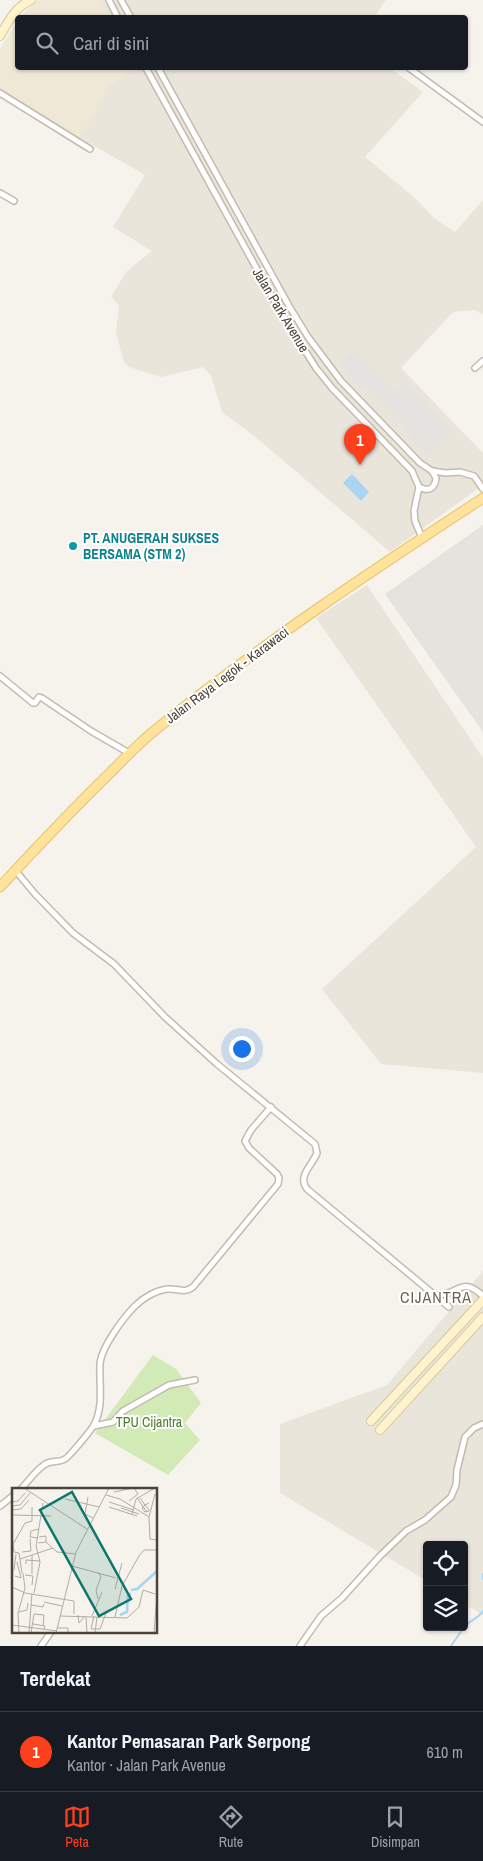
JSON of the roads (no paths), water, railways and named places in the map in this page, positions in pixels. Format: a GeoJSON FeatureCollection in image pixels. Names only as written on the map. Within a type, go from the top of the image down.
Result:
{"type":"FeatureCollection","features":[{"type":"Feature","properties":{"kind":"main road","name":"Jalan Raya Legok - Karawaci"},"geometry":{"type":"LineString","coordinates":[[0,887],[129,753],[154,731],[249,657],[338,593],[393,559],[483,498]]}},
{"type":"Feature","properties":{"kind":"street"},"geometry":{"type":"LineString","coordinates":[[0,36],[22,4],[31,0]]}},
{"type":"Feature","properties":{"kind":"street"},"geometry":{"type":"LineString","coordinates":[[109,0],[116,15]]}},
{"type":"Feature","properties":{"kind":"street"},"geometry":{"type":"LineString","coordinates":[[121,0],[128,15]]}},
{"type":"Feature","properties":{"kind":"street","name":"Jalan Park Avenue"},"geometry":{"type":"LineString","coordinates":[[147,70],[280,311],[316,368],[412,471],[418,487]]}},
{"type":"Feature","properties":{"kind":"street","name":"Jalan Park Avenue"},"geometry":{"type":"LineString","coordinates":[[159,70],[289,306],[324,360],[420,463],[432,471]]}},
{"type":"Feature","properties":{"kind":"street"},"geometry":{"type":"LineString","coordinates":[[412,70],[483,122]]}},
{"type":"Feature","properties":{"kind":"street"},"geometry":{"type":"LineString","coordinates":[[0,93],[90,149]]}},
{"type":"Feature","properties":{"kind":"street"},"geometry":{"type":"LineString","coordinates":[[0,193],[14,202]]}},
{"type":"Feature","properties":{"kind":"street"},"geometry":{"type":"LineString","coordinates":[[316,368],[324,360]]}},
{"type":"Feature","properties":{"kind":"street"},"geometry":{"type":"LineString","coordinates":[[475,368],[483,361]]}},
{"type":"Feature","properties":{"kind":"street"},"geometry":{"type":"LineString","coordinates":[[323,377],[332,370]]}},
{"type":"Feature","properties":{"kind":"street"},"geometry":{"type":"LineString","coordinates":[[392,450],[400,442]]}},
{"type":"Feature","properties":{"kind":"street"},"geometry":{"type":"LineString","coordinates":[[422,538],[415,521],[414,511],[418,487],[424,490],[431,489],[435,485],[436,478],[432,471]]}},
{"type":"Feature","properties":{"kind":"street"},"geometry":{"type":"LineString","coordinates":[[432,471],[460,472],[474,476],[483,489]]}},
{"type":"Feature","properties":{"kind":"street"},"geometry":{"type":"LineString","coordinates":[[0,676],[33,703],[36,703],[40,697],[42,698],[91,731],[129,753]]}},
{"type":"Feature","properties":{"kind":"street"},"geometry":{"type":"LineString","coordinates":[[15,870],[35,894],[73,933],[114,964],[165,1017],[217,1064],[315,1144],[317,1153],[304,1175],[303,1184],[307,1190],[450,1307]]}},
{"type":"Feature","properties":{"kind":"street"},"geometry":{"type":"LineString","coordinates":[[22,1488],[42,1466],[49,1462],[68,1458],[94,1426],[98,1415],[101,1393],[101,1357],[134,1307],[144,1298],[165,1289],[185,1291],[193,1287],[278,1184],[280,1178],[277,1174],[249,1148],[245,1141],[251,1130],[271,1107]]}},
{"type":"Feature","properties":{"kind":"street"},"geometry":{"type":"LineString","coordinates":[[371,1421],[483,1298],[474,1288],[461,1286],[443,1296],[435,1295]]}},
{"type":"Feature","properties":{"kind":"street"},"geometry":{"type":"LineString","coordinates":[[380,1430],[483,1317]]}},
{"type":"Feature","properties":{"kind":"street"},"geometry":{"type":"LineString","coordinates":[[432,1354],[441,1363]]}},
{"type":"Feature","properties":{"kind":"street"},"geometry":{"type":"LineString","coordinates":[[94,1426],[113,1422],[123,1411],[169,1385],[195,1380]]}},
{"type":"Feature","properties":{"kind":"street"},"geometry":{"type":"LineString","coordinates":[[300,1646],[321,1616],[342,1598],[380,1556],[406,1531],[425,1520],[451,1497],[456,1485],[464,1437],[474,1428],[483,1424]]}},
{"type":"Feature","properties":{"kind":"street"},"geometry":{"type":"LineString","coordinates":[[0,1506],[12,1497]]}},
{"type":"Feature","properties":{"kind":"street"},"geometry":{"type":"LineString","coordinates":[[41,1646],[50,1634]]}},
{"type":"Feature","properties":{"kind":"water"},"geometry":{"type":"Polygon","coordinates":[[[352,474],[369,492],[361,501],[343,483],[352,474]]]}},
{"type":"Feature","properties":{"kind":"waterway"},"geometry":{"type":"LineString","coordinates":[[483,1574],[483,1579]]}},
{"type":"Feature","properties":{"kind":"waterway"},"geometry":{"type":"LineString","coordinates":[[468,1624],[483,1611]]}},
{"type":"Feature","properties":{"kind":"waterway"},"geometry":{"type":"LineString","coordinates":[[451,1646],[461,1631]]}},
{"type":"Feature","properties":{"kind":"place","name":"Kantor Pemasaran Park Serpong"},"geometry":{"type":"Point","coordinates":[360,465]}},
{"type":"Feature","properties":{"kind":"place","name":"PT. ANUGERAH SUKSES BERSAMA (STM 2)"},"geometry":{"type":"Point","coordinates":[73,546]}},
{"type":"Feature","properties":{"kind":"district","name":"CIJANTRA"},"geometry":{"type":"Point","coordinates":[436,1297]}},
{"type":"Feature","properties":{"kind":"park label","name":"TPU Cijantra"},"geometry":{"type":"Point","coordinates":[149,1422]}}]}
